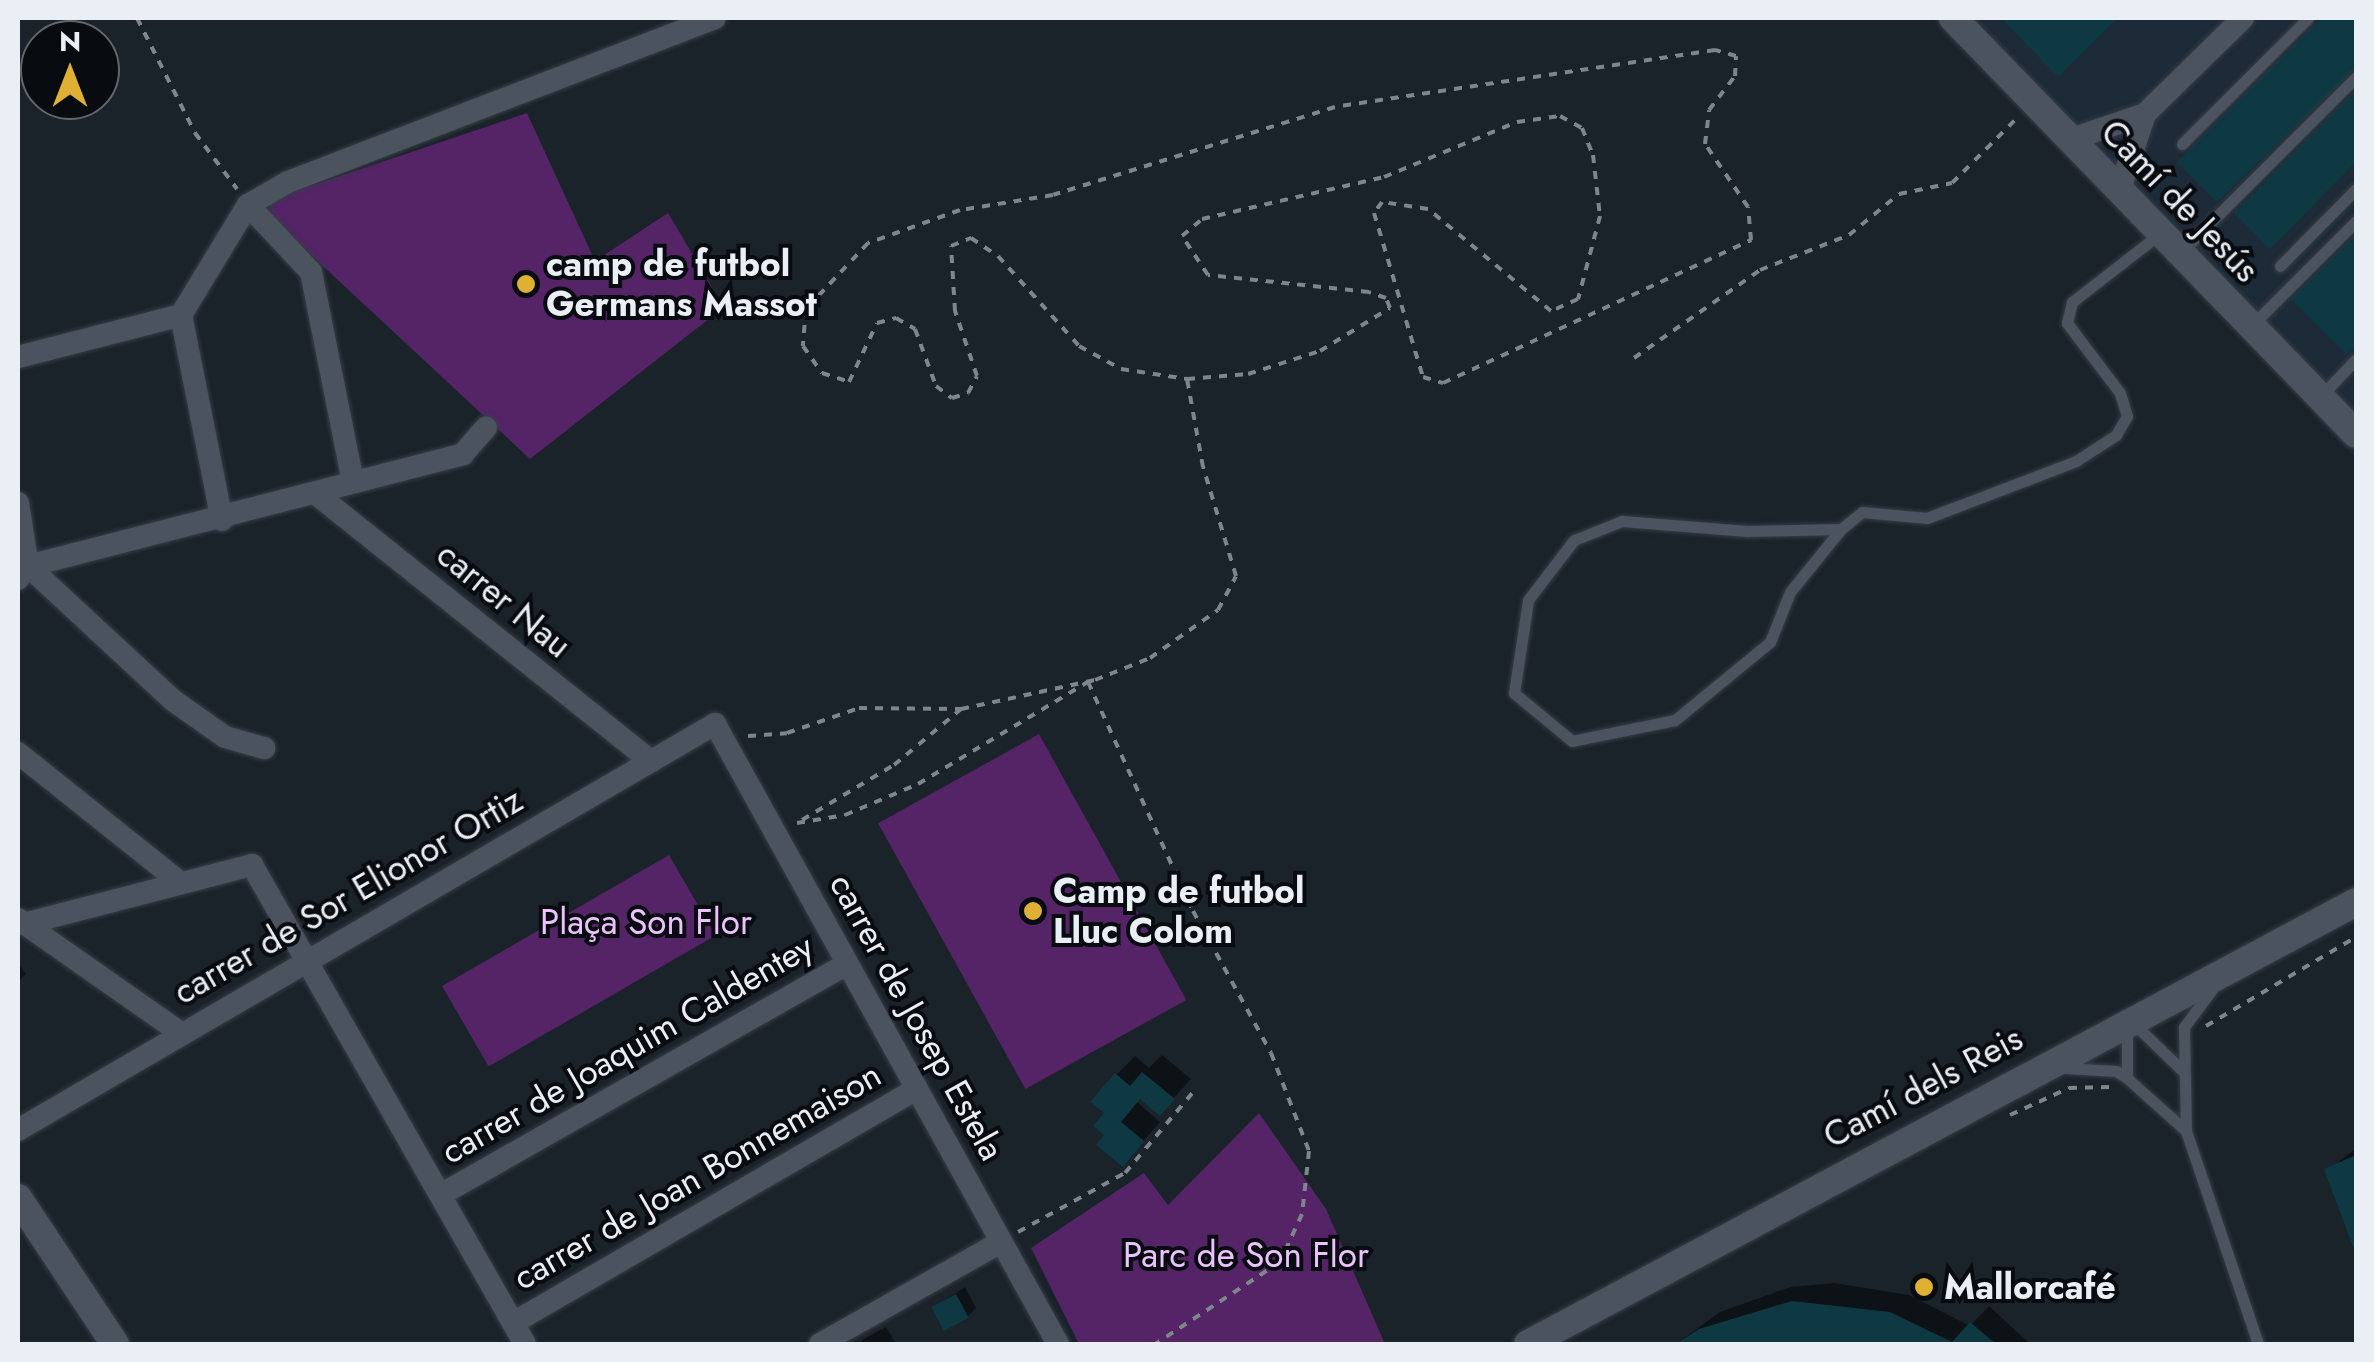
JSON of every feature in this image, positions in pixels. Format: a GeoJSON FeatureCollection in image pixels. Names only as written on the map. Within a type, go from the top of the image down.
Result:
{"type":"FeatureCollection","features":[{"type":"Feature","properties":{"kind":"street"},"geometry":{"type":"LineString","coordinates":[[222,520],[181,315],[248,205],[288,182],[715,18]]}},
{"type":"Feature","properties":{"kind":"street","name":"Camí de Jesús"},"geometry":{"type":"LineString","coordinates":[[1953,18],[2168,245],[2356,434]]}},
{"type":"Feature","properties":{"kind":"street"},"geometry":{"type":"LineString","coordinates":[[2070,140],[2145,114],[2243,18]]}},
{"type":"Feature","properties":{"kind":"street"},"geometry":{"type":"LineString","coordinates":[[2119,192],[2145,114]]}},
{"type":"Feature","properties":{"kind":"street"},"geometry":{"type":"LineString","coordinates":[[248,205],[310,272],[354,482]]}},
{"type":"Feature","properties":{"kind":"street"},"geometry":{"type":"LineString","coordinates":[[18,357],[181,315]]}},
{"type":"Feature","properties":{"kind":"street"},"geometry":{"type":"LineString","coordinates":[[23,572],[463,454],[486,428]]}},
{"type":"Feature","properties":{"kind":"street","name":"carrer Nau"},"geometry":{"type":"LineString","coordinates":[[314,493],[650,761]]}},
{"type":"Feature","properties":{"kind":"street"},"geometry":{"type":"LineString","coordinates":[[18,503],[23,572],[174,702],[225,737],[264,748]]}},
{"type":"Feature","properties":{"kind":"street","name":"carrer de Sor Elionor Ortiz"},"geometry":{"type":"LineString","coordinates":[[18,1130],[650,761],[719,731]]}},
{"type":"Feature","properties":{"kind":"street","name":"carrer de Josep Estela"},"geometry":{"type":"LineString","coordinates":[[719,731],[1058,1344]]}},
{"type":"Feature","properties":{"kind":"street"},"geometry":{"type":"LineString","coordinates":[[18,753],[180,884]]}},
{"type":"Feature","properties":{"kind":"street"},"geometry":{"type":"LineString","coordinates":[[21,922],[252,865],[310,960],[525,1344]]}},
{"type":"Feature","properties":{"kind":"street","name":"Camí dels Reis"},"geometry":{"type":"LineString","coordinates":[[1528,1344],[2235,961],[2356,902]]}},
{"type":"Feature","properties":{"kind":"street"},"geometry":{"type":"LineString","coordinates":[[21,922],[182,1034]]}},
{"type":"Feature","properties":{"kind":"street","name":"carrer de Joaquim Caldentey"},"geometry":{"type":"LineString","coordinates":[[442,1194],[848,964]]}},
{"type":"Feature","properties":{"kind":"street","name":"carrer de Joan Bonnemaison"},"geometry":{"type":"LineString","coordinates":[[512,1322],[916,1089]]}},
{"type":"Feature","properties":{"kind":"street"},"geometry":{"type":"LineString","coordinates":[[18,1198],[114,1344]]}},
{"type":"Feature","properties":{"kind":"street"},"geometry":{"type":"LineString","coordinates":[[820,1344],[1001,1242]]}},
{"type":"Feature","properties":{"kind":"lane"},"geometry":{"type":"LineString","coordinates":[[2182,144],[2308,18]]}},
{"type":"Feature","properties":{"kind":"lane"},"geometry":{"type":"LineString","coordinates":[[1842,529],[1622,522],[1574,540],[1528,600],[1514,693],[1572,742],[1675,720],[1770,642],[1790,592],[1842,529],[1862,512],[1927,518],[2076,462],[2116,436],[2127,416],[2120,393],[2068,323],[2072,302],[2168,245],[2356,77]]}},
{"type":"Feature","properties":{"kind":"lane"},"geometry":{"type":"LineString","coordinates":[[2280,266],[2356,190]]}},
{"type":"Feature","properties":{"kind":"lane"},"geometry":{"type":"LineString","coordinates":[[2250,327],[2356,221]]}},
{"type":"Feature","properties":{"kind":"lane"},"geometry":{"type":"LineString","coordinates":[[2320,397],[2356,359]]}},
{"type":"Feature","properties":{"kind":"lane"},"geometry":{"type":"LineString","coordinates":[[2235,961],[2184,1027],[2186,1130],[2258,1344]]}},
{"type":"Feature","properties":{"kind":"lane"},"geometry":{"type":"LineString","coordinates":[[2128,1019],[2183,1071]]}},
{"type":"Feature","properties":{"kind":"lane"},"geometry":{"type":"LineString","coordinates":[[2128,1019],[2128,1078]]}},
{"type":"Feature","properties":{"kind":"lane"},"geometry":{"type":"LineString","coordinates":[[2026,1074],[2080,1066],[2128,1078],[2186,1130]]}},
{"type":"Feature","properties":{"kind":"path"},"geometry":{"type":"LineString","coordinates":[[136,18],[195,133],[248,205]]}},
{"type":"Feature","properties":{"kind":"path"},"geometry":{"type":"LineString","coordinates":[[1714,50],[1736,56],[1735,76],[1709,110],[1706,144],[1748,207],[1751,240],[1443,383],[1423,376],[1374,212],[1382,202],[1428,209],[1551,311],[1578,299],[1587,275],[1600,216],[1593,155],[1582,128],[1560,116],[1517,122],[1384,178],[1202,219],[1182,236],[1208,275],[1369,292],[1386,298],[1390,308],[1320,351],[1248,374],[1187,379],[1121,369],[1079,346],[998,256],[970,238],[951,246],[955,311],[977,376],[968,393],[952,398],[936,386],[915,329],[896,318],[877,323],[849,382],[822,373],[804,346],[806,309],[868,244],[960,210],[1054,195],[1335,107],[1714,50]]}},
{"type":"Feature","properties":{"kind":"path"},"geometry":{"type":"LineString","coordinates":[[1634,358],[1760,270],[1850,235],[1899,194],[1952,183],[2034,103]]}},
{"type":"Feature","properties":{"kind":"path"},"geometry":{"type":"LineString","coordinates":[[719,731],[786,733],[860,708],[961,708],[1088,682],[1150,658],[1218,610],[1236,576],[1203,467],[1187,379]]}},
{"type":"Feature","properties":{"kind":"path"},"geometry":{"type":"LineString","coordinates":[[797,823],[845,815],[918,784],[1088,682]]}},
{"type":"Feature","properties":{"kind":"path"},"geometry":{"type":"LineString","coordinates":[[1088,682],[1194,911],[1271,1053],[1309,1152],[1302,1214],[1280,1262],[1155,1344]]}},
{"type":"Feature","properties":{"kind":"path"},"geometry":{"type":"LineString","coordinates":[[780,842],[797,823],[894,765],[961,708]]}},
{"type":"Feature","properties":{"kind":"path"},"geometry":{"type":"LineString","coordinates":[[2182,1045],[2229,1008],[2356,937]]}},
{"type":"Feature","properties":{"kind":"path"},"geometry":{"type":"LineString","coordinates":[[2004,1118],[2069,1088],[2107,1088],[2128,1078]]}},
{"type":"Feature","properties":{"kind":"path"},"geometry":{"type":"LineString","coordinates":[[1001,1242],[1125,1173],[1194,1091]]}},
{"type":"Feature","properties":{"kind":"shaded area"},"geometry":{"type":"Polygon","coordinates":[[[1953,18],[2356,18],[2356,459],[2119,192],[1953,18]]]}},
{"type":"Feature","properties":{"kind":"green space","name":"camp de futbol Germans Massot"},"geometry":{"type":"Polygon","coordinates":[[[527,113],[595,261],[668,213],[724,307],[530,459],[267,214],[272,199],[527,113]]]}},
{"type":"Feature","properties":{"kind":"green space","name":"Camp de futbol Lluc Colom"},"geometry":{"type":"Polygon","coordinates":[[[1039,734],[1186,1000],[1025,1089],[878,823],[1039,734]]]}},
{"type":"Feature","properties":{"kind":"green space","name":"Plaça Son Flor"},"geometry":{"type":"Polygon","coordinates":[[[669,855],[716,936],[489,1067],[442,986],[669,855]]]}},
{"type":"Feature","properties":{"kind":"green space","name":"Parc de Son Flor"},"geometry":{"type":"Polygon","coordinates":[[[1259,1113],[1326,1209],[1385,1344],[1079,1344],[1031,1248],[1144,1173],[1168,1205],[1259,1113]]]}},
{"type":"Feature","properties":{"kind":"building"},"geometry":{"type":"Polygon","coordinates":[[[2001,18],[2118,18],[2058,77],[2001,18]]]}},
{"type":"Feature","properties":{"kind":"building"},"geometry":{"type":"Polygon","coordinates":[[[2322,18],[2356,18],[2356,68],[2217,202],[2177,162],[2322,18]]]}},
{"type":"Feature","properties":{"kind":"building"},"geometry":{"type":"Polygon","coordinates":[[[2356,90],[2356,162],[2270,249],[2234,213],[2356,90]]]}},
{"type":"Feature","properties":{"kind":"building"},"geometry":{"type":"Polygon","coordinates":[[[2356,234],[2356,346],[2347,355],[2291,299],[2356,234]]]}},
{"type":"Feature","properties":{"kind":"building"},"geometry":{"type":"Polygon","coordinates":[[[1142,1072],[1175,1099],[1160,1116],[1140,1099],[1121,1122],[1144,1141],[1123,1167],[1096,1145],[1104,1135],[1093,1126],[1104,1113],[1090,1102],[1115,1073],[1130,1086],[1142,1072]]]}},
{"type":"Feature","properties":{"kind":"building"},"geometry":{"type":"Polygon","coordinates":[[[2356,1155],[2356,1252],[2355,1252],[2324,1169],[2356,1155]]]}},
{"type":"Feature","properties":{"kind":"building"},"geometry":{"type":"Polygon","coordinates":[[[956,1294],[969,1318],[944,1331],[931,1307],[956,1294]]]}},
{"type":"Feature","properties":{"kind":"building"},"geometry":{"type":"Polygon","coordinates":[[[1792,1301],[1890,1312],[1952,1342],[1970,1322],[1996,1344],[1676,1344],[1699,1329],[1792,1301]]]}},
{"type":"Feature","properties":{"kind":"place","name":"camp de futbol Germans Massot"},"geometry":{"type":"Point","coordinates":[526,284]}},
{"type":"Feature","properties":{"kind":"place","name":"Camp de futbol Lluc Colom"},"geometry":{"type":"Point","coordinates":[1033,911]}},
{"type":"Feature","properties":{"kind":"place","name":"Mallorcafé"},"geometry":{"type":"Point","coordinates":[1924,1287]}}]}
